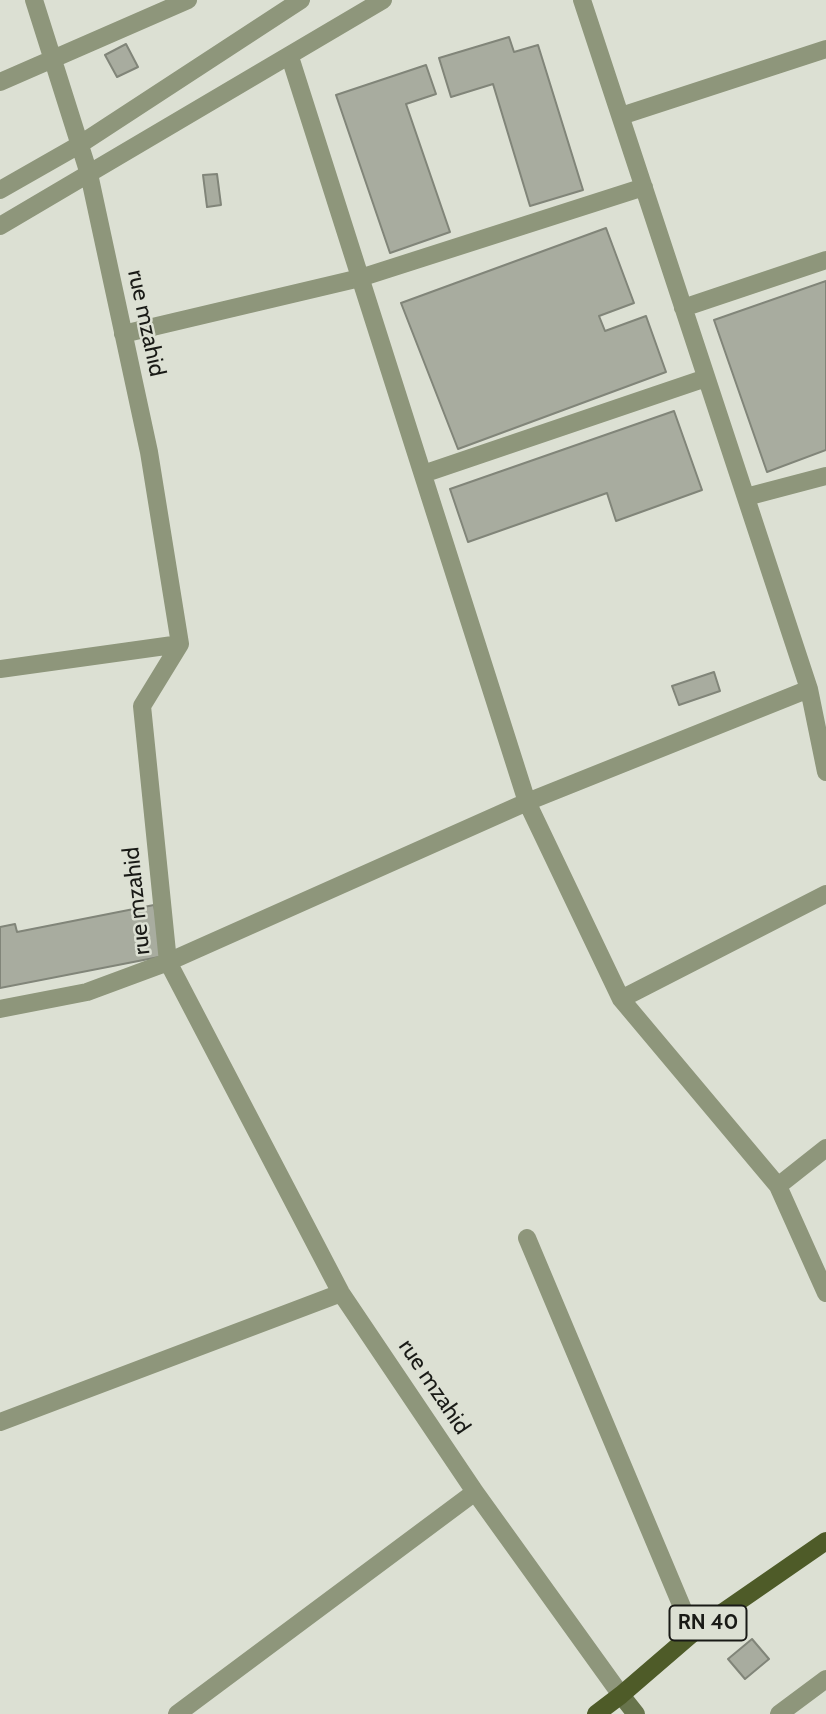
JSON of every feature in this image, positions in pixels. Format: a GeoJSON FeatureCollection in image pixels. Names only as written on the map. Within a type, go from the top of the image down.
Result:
{"type":"FeatureCollection","features":[{"type":"Feature","properties":{"kind":"main road","name":"RN 40"},"geometry":{"type":"LineString","coordinates":[[596,1714],[693,1633],[826,1541]]}},
{"type":"Feature","properties":{"kind":"street","name":"rue mzahid"},"geometry":{"type":"LineString","coordinates":[[34,0],[89,174],[149,452],[180,644],[142,706],[168,962],[341,1293],[475,1492],[621,1695]]}},
{"type":"Feature","properties":{"kind":"street"},"geometry":{"type":"LineString","coordinates":[[0,82],[188,0]]}},
{"type":"Feature","properties":{"kind":"street"},"geometry":{"type":"LineString","coordinates":[[0,190],[79,145],[301,0]]}},
{"type":"Feature","properties":{"kind":"street"},"geometry":{"type":"LineString","coordinates":[[0,226],[383,0]]}},
{"type":"Feature","properties":{"kind":"street"},"geometry":{"type":"LineString","coordinates":[[582,0],[809,689],[826,772]]}},
{"type":"Feature","properties":{"kind":"street"},"geometry":{"type":"LineString","coordinates":[[621,116],[826,49]]}},
{"type":"Feature","properties":{"kind":"street"},"geometry":{"type":"LineString","coordinates":[[290,57],[527,802],[621,999],[778,1186],[826,1293]]}},
{"type":"Feature","properties":{"kind":"street"},"geometry":{"type":"LineString","coordinates":[[123,334],[360,278],[644,187]]}},
{"type":"Feature","properties":{"kind":"street"},"geometry":{"type":"LineString","coordinates":[[683,308],[826,260]]}},
{"type":"Feature","properties":{"kind":"street"},"geometry":{"type":"LineString","coordinates":[[423,474],[706,378]]}},
{"type":"Feature","properties":{"kind":"street"},"geometry":{"type":"LineString","coordinates":[[746,497],[826,476]]}},
{"type":"Feature","properties":{"kind":"street"},"geometry":{"type":"LineString","coordinates":[[0,670],[180,644]]}},
{"type":"Feature","properties":{"kind":"street"},"geometry":{"type":"LineString","coordinates":[[0,1009],[87,992],[168,962],[527,802],[809,689]]}},
{"type":"Feature","properties":{"kind":"street"},"geometry":{"type":"LineString","coordinates":[[621,999],[826,894]]}},
{"type":"Feature","properties":{"kind":"street"},"geometry":{"type":"LineString","coordinates":[[778,1186],[826,1148]]}},
{"type":"Feature","properties":{"kind":"street"},"geometry":{"type":"LineString","coordinates":[[527,1238],[693,1633]]}},
{"type":"Feature","properties":{"kind":"street"},"geometry":{"type":"LineString","coordinates":[[0,1422],[341,1293]]}},
{"type":"Feature","properties":{"kind":"street"},"geometry":{"type":"LineString","coordinates":[[177,1714],[475,1492]]}},
{"type":"Feature","properties":{"kind":"street"},"geometry":{"type":"LineString","coordinates":[[779,1714],[826,1678]]}},
{"type":"Feature","properties":{"kind":"street"},"geometry":{"type":"LineString","coordinates":[[621,1695],[636,1714]]}},
{"type":"Feature","properties":{"kind":"building"},"geometry":{"type":"Polygon","coordinates":[[[509,37],[514,52],[538,45],[583,190],[530,206],[493,84],[451,97],[439,58],[509,37]]]}},
{"type":"Feature","properties":{"kind":"building"},"geometry":{"type":"Polygon","coordinates":[[[126,44],[138,67],[117,77],[105,55],[126,44]]]}},
{"type":"Feature","properties":{"kind":"building"},"geometry":{"type":"Polygon","coordinates":[[[426,65],[436,94],[406,104],[450,232],[390,253],[336,95],[426,65]]]}},
{"type":"Feature","properties":{"kind":"building"},"geometry":{"type":"Polygon","coordinates":[[[217,174],[221,205],[207,207],[203,175],[217,174]]]}},
{"type":"Feature","properties":{"kind":"building"},"geometry":{"type":"Polygon","coordinates":[[[606,228],[634,303],[599,316],[605,331],[646,316],[666,372],[458,449],[401,303],[606,228]]]}},
{"type":"Feature","properties":{"kind":"building"},"geometry":{"type":"Polygon","coordinates":[[[826,281],[826,450],[767,472],[714,320],[826,281]]]}},
{"type":"Feature","properties":{"kind":"building"},"geometry":{"type":"Polygon","coordinates":[[[674,411],[702,490],[616,521],[607,493],[468,542],[450,489],[674,411]]]}},
{"type":"Feature","properties":{"kind":"building"},"geometry":{"type":"Polygon","coordinates":[[[714,672],[720,691],[679,705],[672,686],[714,672]]]}},
{"type":"Feature","properties":{"kind":"building"},"geometry":{"type":"Polygon","coordinates":[[[154,905],[164,956],[0,988],[0,927],[15,924],[17,932],[154,905]]]}},
{"type":"Feature","properties":{"kind":"building"},"geometry":{"type":"Polygon","coordinates":[[[752,1639],[769,1659],[745,1679],[728,1659],[752,1639]]]}}]}
